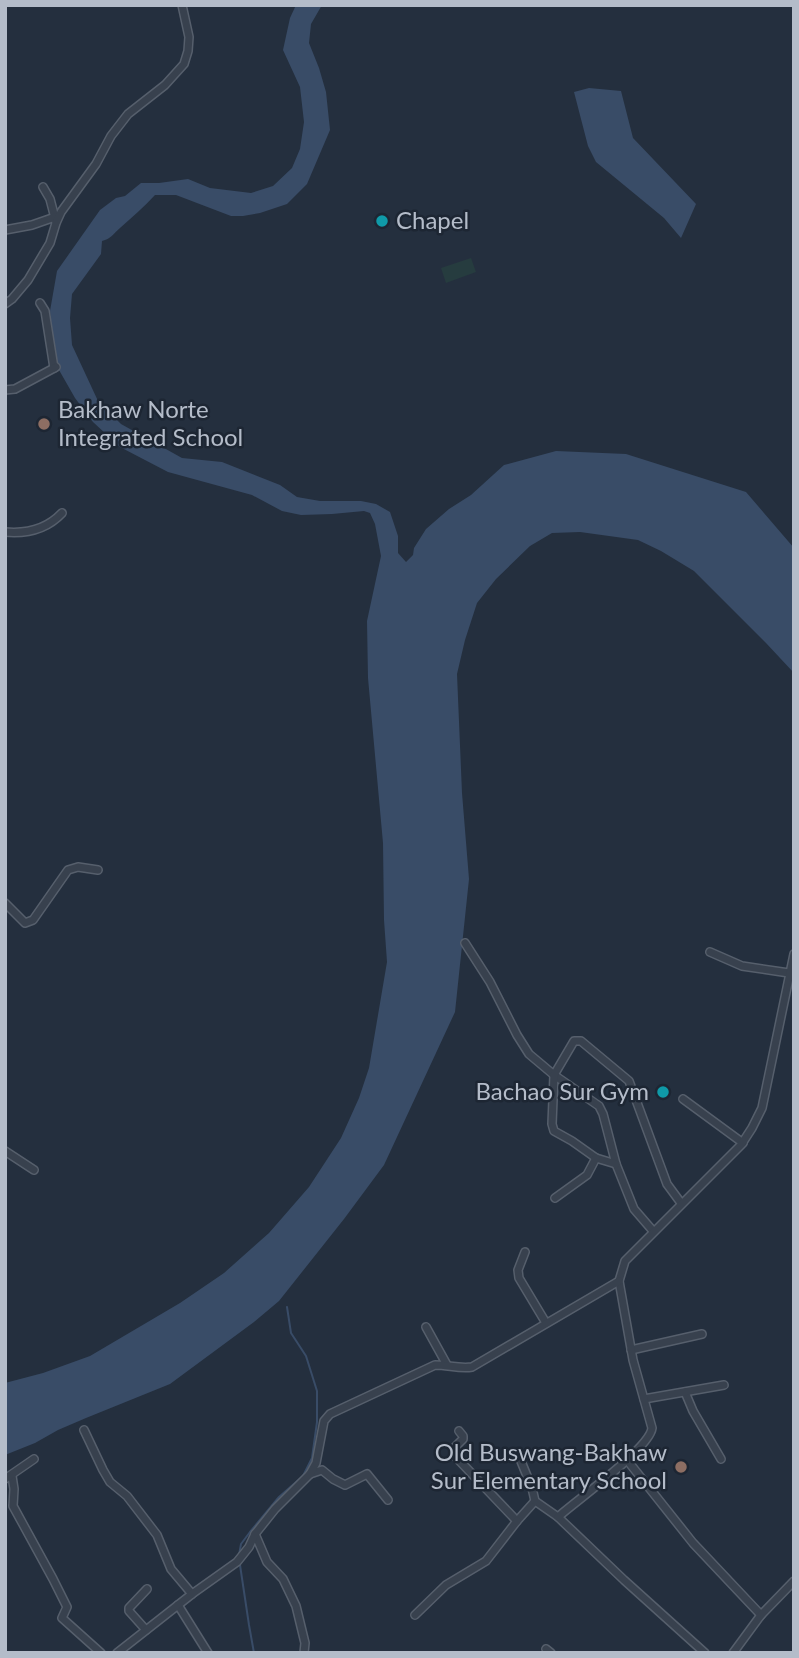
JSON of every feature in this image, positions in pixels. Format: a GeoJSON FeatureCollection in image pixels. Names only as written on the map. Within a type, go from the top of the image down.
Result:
{"type":"FeatureCollection","features":[{"type":"Feature","properties":{"kind":"street"},"geometry":{"type":"LineString","coordinates":[[5,304],[29,280],[50,243],[55,220],[96,164],[111,136],[128,114],[165,85],[184,64],[189,37],[182,5]]}},
{"type":"Feature","properties":{"kind":"street"},"geometry":{"type":"LineString","coordinates":[[43,187],[50,199],[55,220]]}},
{"type":"Feature","properties":{"kind":"street"},"geometry":{"type":"LineString","coordinates":[[5,230],[55,220]]}},
{"type":"Feature","properties":{"kind":"street"},"geometry":{"type":"LineString","coordinates":[[5,390],[15,389],[55,368],[45,311],[40,303]]}},
{"type":"Feature","properties":{"kind":"street"},"geometry":{"type":"LineString","coordinates":[[5,532],[32,531],[53,522],[62,513]]}},
{"type":"Feature","properties":{"kind":"street"},"geometry":{"type":"LineString","coordinates":[[5,903],[25,923],[29,923],[68,870],[78,867],[98,870]]}},
{"type":"Feature","properties":{"kind":"street"},"geometry":{"type":"LineString","coordinates":[[465,943],[490,982],[529,1054],[599,1107],[616,1164],[634,1209],[653,1231]]}},
{"type":"Feature","properties":{"kind":"street"},"geometry":{"type":"LineString","coordinates":[[710,952],[742,966],[789,973]]}},
{"type":"Feature","properties":{"kind":"street"},"geometry":{"type":"LineString","coordinates":[[558,1517],[627,1460],[652,1435],[631,1350],[619,1281],[625,1261],[743,1143],[752,1128],[762,1108],[794,954]]}},
{"type":"Feature","properties":{"kind":"street"},"geometry":{"type":"LineString","coordinates":[[616,1164],[596,1158],[554,1130],[554,1075],[574,1041],[581,1041],[629,1081],[667,1184],[681,1203]]}},
{"type":"Feature","properties":{"kind":"street"},"geometry":{"type":"LineString","coordinates":[[683,1099],[743,1143]]}},
{"type":"Feature","properties":{"kind":"street"},"geometry":{"type":"LineString","coordinates":[[5,1151],[34,1170]]}},
{"type":"Feature","properties":{"kind":"street"},"geometry":{"type":"LineString","coordinates":[[555,1198],[587,1175],[596,1158]]}},
{"type":"Feature","properties":{"kind":"street"},"geometry":{"type":"LineString","coordinates":[[525,1252],[518,1270],[519,1278],[546,1323]]}},
{"type":"Feature","properties":{"kind":"street"},"geometry":{"type":"LineString","coordinates":[[117,1653],[237,1562],[275,1509],[310,1474],[316,1463],[324,1421],[330,1414],[435,1366],[472,1367],[619,1281]]}},
{"type":"Feature","properties":{"kind":"street"},"geometry":{"type":"LineString","coordinates":[[426,1327],[447,1365]]}},
{"type":"Feature","properties":{"kind":"street"},"geometry":{"type":"LineString","coordinates":[[631,1350],[702,1334]]}},
{"type":"Feature","properties":{"kind":"street"},"geometry":{"type":"LineString","coordinates":[[644,1399],[724,1385]]}},
{"type":"Feature","properties":{"kind":"street"},"geometry":{"type":"LineString","coordinates":[[685,1392],[721,1459]]}},
{"type":"Feature","properties":{"kind":"street"},"geometry":{"type":"LineString","coordinates":[[84,1430],[110,1482],[127,1496],[157,1535],[171,1569],[192,1594]]}},
{"type":"Feature","properties":{"kind":"street"},"geometry":{"type":"LineString","coordinates":[[459,1431],[463,1439],[454,1448],[454,1455],[517,1521]]}},
{"type":"Feature","properties":{"kind":"street"},"geometry":{"type":"LineString","coordinates":[[518,1454],[535,1501],[558,1517],[705,1653]]}},
{"type":"Feature","properties":{"kind":"street"},"geometry":{"type":"LineString","coordinates":[[34,1459],[8,1477],[14,1489],[13,1506],[66,1607],[62,1618],[101,1653]]}},
{"type":"Feature","properties":{"kind":"street"},"geometry":{"type":"LineString","coordinates":[[627,1460],[693,1543],[761,1615]]}},
{"type":"Feature","properties":{"kind":"street"},"geometry":{"type":"LineString","coordinates":[[310,1474],[322,1470],[345,1485],[367,1474],[388,1500]]}},
{"type":"Feature","properties":{"kind":"street"},"geometry":{"type":"LineString","coordinates":[[415,1615],[446,1585],[486,1561],[535,1501]]}},
{"type":"Feature","properties":{"kind":"street"},"geometry":{"type":"LineString","coordinates":[[256,1534],[267,1562],[283,1579],[296,1606],[305,1643],[304,1653]]}},
{"type":"Feature","properties":{"kind":"street"},"geometry":{"type":"LineString","coordinates":[[734,1652],[761,1615],[794,1581]]}},
{"type":"Feature","properties":{"kind":"street"},"geometry":{"type":"LineString","coordinates":[[146,1630],[129,1608],[147,1589]]}},
{"type":"Feature","properties":{"kind":"street"},"geometry":{"type":"LineString","coordinates":[[178,1605],[208,1653]]}},
{"type":"Feature","properties":{"kind":"green space"},"geometry":{"type":"Polygon","coordinates":[[[471,258],[476,272],[446,283],[441,268],[471,258]]]}},
{"type":"Feature","properties":{"kind":"water"},"geometry":{"type":"Polygon","coordinates":[[[296,5],[322,5],[311,24],[309,43],[326,92],[330,130],[307,184],[287,204],[243,216],[231,216],[176,195],[155,195],[112,236],[102,241],[101,254],[72,294],[70,318],[72,345],[98,401],[121,424],[182,458],[222,462],[280,485],[297,497],[376,504],[390,512],[398,536],[398,553],[406,562],[413,555],[414,548],[426,529],[471,495],[504,465],[556,451],[626,454],[746,492],[794,548],[794,673],[694,571],[638,540],[580,532],[552,533],[530,546],[496,579],[477,603],[457,674],[469,879],[455,1012],[384,1165],[279,1301],[254,1322],[170,1384],[5,1455],[5,1383],[90,1356],[180,1303],[224,1273],[269,1233],[309,1187],[341,1138],[369,1068],[387,962],[383,843],[368,678],[367,621],[381,556],[375,524],[370,513],[364,511],[301,515],[282,511],[252,495],[168,472],[120,447],[93,422],[75,398],[59,370],[52,346],[50,311],[57,271],[100,210],[116,198],[125,196],[141,183],[188,179],[210,188],[251,193],[273,186],[292,168],[300,149],[304,122],[300,87],[283,50],[290,18],[296,5]]]}},
{"type":"Feature","properties":{"kind":"water"},"geometry":{"type":"Polygon","coordinates":[[[589,88],[621,91],[633,138],[696,204],[681,238],[664,218],[596,162],[588,146],[574,92],[589,88]]]}},
{"type":"Feature","properties":{"kind":"waterway"},"geometry":{"type":"LineString","coordinates":[[239,1555],[241,1544],[250,1532],[279,1497],[303,1476],[312,1458],[317,1422],[317,1391],[306,1356],[291,1333],[287,1307]]}},
{"type":"Feature","properties":{"kind":"waterway"},"geometry":{"type":"LineString","coordinates":[[240,1565],[254,1653]]}},
{"type":"Feature","properties":{"kind":"place","name":"Chapel"},"geometry":{"type":"Point","coordinates":[382,221]}},
{"type":"Feature","properties":{"kind":"place","name":"Bakhaw Norte Integrated School"},"geometry":{"type":"Point","coordinates":[44,424]}},
{"type":"Feature","properties":{"kind":"place","name":"Bachao Sur Gym"},"geometry":{"type":"Point","coordinates":[663,1092]}},
{"type":"Feature","properties":{"kind":"place","name":"Old Buswang-Bakhaw Sur Elementary School"},"geometry":{"type":"Point","coordinates":[681,1467]}}]}
